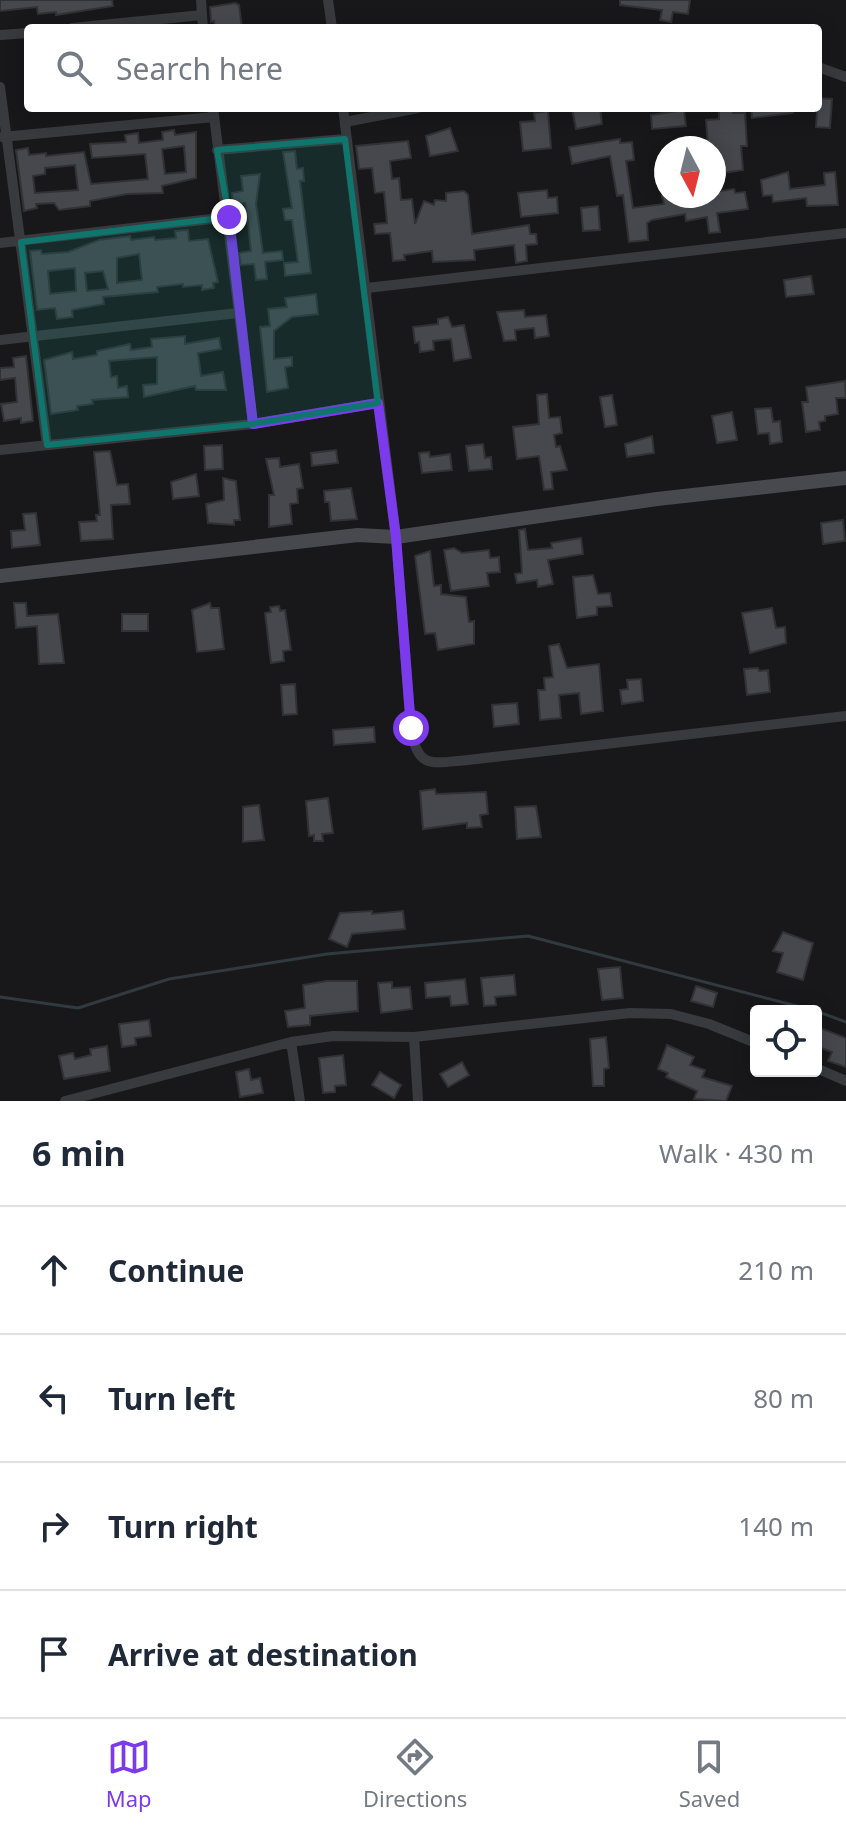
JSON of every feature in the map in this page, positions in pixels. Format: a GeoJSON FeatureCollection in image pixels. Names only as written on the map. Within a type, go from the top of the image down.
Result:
{"type":"FeatureCollection","features":[{"type":"Feature","properties":{"kind":"street"},"geometry":{"type":"LineString","coordinates":[[201,0],[203,24]]}},
{"type":"Feature","properties":{"kind":"street"},"geometry":{"type":"LineString","coordinates":[[328,0],[331,24]]}},
{"type":"Feature","properties":{"kind":"street"},"geometry":{"type":"LineString","coordinates":[[112,24],[202,15]]}},
{"type":"Feature","properties":{"kind":"street"},"geometry":{"type":"LineString","coordinates":[[0,35],[24,33]]}},
{"type":"Feature","properties":{"kind":"street"},"geometry":{"type":"LineString","coordinates":[[822,68],[846,77]]}},
{"type":"Feature","properties":{"kind":"street"},"geometry":{"type":"LineString","coordinates":[[0,87],[3,137],[21,242],[30,337],[47,445]]}},
{"type":"Feature","properties":{"kind":"street"},"geometry":{"type":"LineString","coordinates":[[344,112],[396,537],[413,738],[420,758],[428,762],[846,716]]}},
{"type":"Feature","properties":{"kind":"street"},"geometry":{"type":"LineString","coordinates":[[345,122],[397,112]]}},
{"type":"Feature","properties":{"kind":"street"},"geometry":{"type":"LineString","coordinates":[[3,137],[214,113],[253,424]]}},
{"type":"Feature","properties":{"kind":"street"},"geometry":{"type":"LineString","coordinates":[[217,150],[345,139]]}},
{"type":"Feature","properties":{"kind":"street"},"geometry":{"type":"LineString","coordinates":[[0,243],[229,217]]}},
{"type":"Feature","properties":{"kind":"street"},"geometry":{"type":"LineString","coordinates":[[366,298],[367,288],[846,233]]}},
{"type":"Feature","properties":{"kind":"street"},"geometry":{"type":"LineString","coordinates":[[0,340],[238,313]]}},
{"type":"Feature","properties":{"kind":"street"},"geometry":{"type":"LineString","coordinates":[[0,450],[253,424],[378,403]]}},
{"type":"Feature","properties":{"kind":"street"},"geometry":{"type":"LineString","coordinates":[[0,576],[358,535],[396,537],[657,499],[846,478]]}},
{"type":"Feature","properties":{"kind":"street"},"geometry":{"type":"LineString","coordinates":[[65,1101],[291,1042],[333,1036],[414,1037],[630,1013],[671,1014],[709,1024],[750,1041]]}},
{"type":"Feature","properties":{"kind":"street"},"geometry":{"type":"LineString","coordinates":[[414,1037],[418,1101]]}},
{"type":"Feature","properties":{"kind":"street"},"geometry":{"type":"LineString","coordinates":[[291,1042],[300,1101]]}},
{"type":"Feature","properties":{"kind":"street"},"geometry":{"type":"LineString","coordinates":[[822,1071],[846,1081]]}},
{"type":"Feature","properties":{"kind":"highlighted area"},"geometry":{"type":"Polygon","coordinates":[[[345,139],[378,403],[253,424],[47,445],[21,242],[229,217],[217,150],[345,139]]]}},
{"type":"Feature","properties":{"kind":"building"},"geometry":{"type":"Polygon","coordinates":[[[0,0],[112,0],[113,6],[56,15],[56,12],[38,14],[37,7],[0,11],[0,0]]]}},
{"type":"Feature","properties":{"kind":"building"},"geometry":{"type":"Polygon","coordinates":[[[620,0],[690,0],[688,14],[673,12],[671,22],[660,20],[662,10],[620,5],[620,0]]]}},
{"type":"Feature","properties":{"kind":"building"},"geometry":{"type":"Polygon","coordinates":[[[239,5],[241,24],[214,24],[211,22],[210,7],[239,5]]]}},
{"type":"Feature","properties":{"kind":"building"},"geometry":{"type":"Polygon","coordinates":[[[822,98],[832,99],[830,128],[816,127],[817,112],[822,112],[822,98]]]}},
{"type":"Feature","properties":{"kind":"building"},"geometry":{"type":"Polygon","coordinates":[[[548,112],[551,148],[523,151],[520,122],[535,121],[534,113],[548,112]]]}},
{"type":"Feature","properties":{"kind":"building"},"geometry":{"type":"Polygon","coordinates":[[[573,112],[600,112],[602,124],[576,129],[573,112]]]}},
{"type":"Feature","properties":{"kind":"building"},"geometry":{"type":"Polygon","coordinates":[[[684,112],[686,126],[652,129],[651,115],[684,112]]]}},
{"type":"Feature","properties":{"kind":"building"},"geometry":{"type":"Polygon","coordinates":[[[719,112],[745,113],[747,146],[741,146],[743,170],[726,173],[726,136],[707,136],[706,120],[719,119],[719,112]]]}},
{"type":"Feature","properties":{"kind":"building"},"geometry":{"type":"Polygon","coordinates":[[[751,112],[793,113],[752,118],[751,112]]]}},
{"type":"Feature","properties":{"kind":"building"},"geometry":{"type":"Polygon","coordinates":[[[450,128],[458,151],[430,156],[426,136],[450,128]]]}},
{"type":"Feature","properties":{"kind":"building"},"geometry":{"type":"Polygon","coordinates":[[[174,130],[175,135],[196,132],[196,178],[162,186],[163,193],[127,194],[90,201],[90,206],[59,210],[54,203],[36,204],[37,208],[24,211],[16,150],[28,148],[29,155],[46,153],[46,156],[84,152],[91,184],[148,179],[145,154],[92,158],[90,144],[126,142],[125,135],[138,133],[139,143],[163,140],[162,132],[174,130]],[[184,146],[162,149],[165,174],[186,172],[184,146]],[[75,165],[45,168],[45,174],[33,176],[35,193],[78,190],[75,165]]]}},
{"type":"Feature","properties":{"kind":"building"},"geometry":{"type":"Polygon","coordinates":[[[620,139],[620,143],[632,142],[634,160],[626,161],[633,208],[654,205],[654,208],[726,208],[726,190],[734,189],[735,193],[745,192],[748,209],[717,213],[720,232],[709,233],[707,217],[686,221],[685,214],[652,220],[647,223],[648,240],[629,242],[623,195],[617,196],[610,156],[572,164],[569,147],[620,139]]]}},
{"type":"Feature","properties":{"kind":"building"},"geometry":{"type":"Polygon","coordinates":[[[408,141],[411,158],[390,161],[392,179],[399,178],[401,200],[412,199],[415,224],[424,201],[434,205],[435,200],[446,201],[446,193],[464,191],[468,195],[472,234],[529,225],[530,234],[536,234],[537,244],[526,245],[527,261],[516,263],[514,245],[474,250],[475,260],[433,262],[432,251],[404,255],[405,260],[393,261],[390,233],[375,234],[374,224],[387,223],[384,192],[375,193],[372,168],[359,169],[356,146],[408,141]]]}},
{"type":"Feature","properties":{"kind":"building"},"geometry":{"type":"Polygon","coordinates":[[[295,151],[297,169],[303,168],[304,181],[300,181],[311,273],[285,276],[284,263],[298,262],[292,220],[285,220],[283,209],[292,208],[283,152],[295,151]]]}},
{"type":"Feature","properties":{"kind":"building"},"geometry":{"type":"Polygon","coordinates":[[[788,172],[790,189],[825,185],[824,173],[835,172],[838,205],[807,206],[806,198],[773,202],[772,195],[763,196],[761,180],[788,172]]]}},
{"type":"Feature","properties":{"kind":"building"},"geometry":{"type":"Polygon","coordinates":[[[260,174],[256,204],[263,253],[282,251],[283,260],[265,262],[267,279],[256,280],[254,264],[241,265],[239,253],[251,251],[248,224],[245,203],[233,205],[232,193],[243,191],[241,176],[260,174]]]}},
{"type":"Feature","properties":{"kind":"building"},"geometry":{"type":"Polygon","coordinates":[[[547,190],[548,198],[557,197],[558,213],[521,217],[518,193],[547,190]]]}},
{"type":"Feature","properties":{"kind":"building"},"geometry":{"type":"Polygon","coordinates":[[[598,206],[600,230],[583,231],[581,208],[598,206]]]}},
{"type":"Feature","properties":{"kind":"building"},"geometry":{"type":"Polygon","coordinates":[[[188,230],[189,241],[208,239],[218,282],[213,283],[214,288],[202,290],[202,285],[183,287],[183,284],[157,287],[158,292],[103,297],[104,304],[72,310],[73,317],[57,319],[55,308],[37,310],[30,251],[41,250],[42,254],[68,252],[99,240],[130,236],[131,240],[176,238],[175,231],[188,230]],[[139,254],[117,258],[117,283],[142,280],[139,254]],[[75,268],[48,271],[50,294],[76,291],[75,268]],[[103,271],[85,273],[87,291],[108,289],[103,271]]]}},
{"type":"Feature","properties":{"kind":"building"},"geometry":{"type":"Polygon","coordinates":[[[811,276],[814,294],[786,297],[784,280],[811,276]]]}},
{"type":"Feature","properties":{"kind":"building"},"geometry":{"type":"Polygon","coordinates":[[[316,294],[318,314],[292,317],[274,331],[274,359],[292,357],[292,366],[285,367],[288,388],[267,392],[260,327],[270,326],[268,309],[287,307],[285,298],[316,294]]]}},
{"type":"Feature","properties":{"kind":"building"},"geometry":{"type":"Polygon","coordinates":[[[524,310],[525,317],[546,315],[549,336],[535,338],[534,328],[515,330],[516,340],[504,341],[497,312],[524,310]]]}},
{"type":"Feature","properties":{"kind":"building"},"geometry":{"type":"Polygon","coordinates":[[[448,317],[452,327],[464,325],[471,358],[454,361],[451,339],[433,341],[434,350],[420,352],[413,327],[438,324],[438,319],[448,317]]]}},
{"type":"Feature","properties":{"kind":"building"},"geometry":{"type":"Polygon","coordinates":[[[185,336],[185,344],[219,338],[221,349],[198,353],[201,376],[223,372],[226,390],[196,390],[195,386],[144,397],[143,385],[157,384],[157,357],[109,361],[111,377],[117,376],[118,388],[127,386],[128,397],[92,400],[93,404],[77,406],[78,410],[51,414],[44,360],[72,352],[73,359],[97,355],[97,351],[130,344],[131,350],[152,347],[151,339],[185,336]]]}},
{"type":"Feature","properties":{"kind":"building"},"geometry":{"type":"Polygon","coordinates":[[[26,356],[33,421],[21,423],[21,418],[4,421],[1,404],[17,402],[15,378],[0,380],[0,368],[14,367],[13,358],[26,356]]]}},
{"type":"Feature","properties":{"kind":"building"},"geometry":{"type":"Polygon","coordinates":[[[845,381],[846,398],[836,398],[838,414],[825,416],[825,421],[819,422],[820,430],[806,432],[802,402],[808,402],[806,387],[845,381]]]}},
{"type":"Feature","properties":{"kind":"building"},"geometry":{"type":"Polygon","coordinates":[[[547,394],[549,418],[560,417],[562,433],[554,435],[567,470],[551,472],[553,489],[544,490],[539,456],[517,459],[513,427],[539,424],[537,395],[547,394]]]}},
{"type":"Feature","properties":{"kind":"building"},"geometry":{"type":"Polygon","coordinates":[[[612,395],[617,425],[605,427],[600,397],[612,395]]]}},
{"type":"Feature","properties":{"kind":"building"},"geometry":{"type":"Polygon","coordinates":[[[771,408],[773,422],[780,421],[782,442],[770,444],[769,433],[758,434],[755,409],[771,408]]]}},
{"type":"Feature","properties":{"kind":"building"},"geometry":{"type":"Polygon","coordinates":[[[732,412],[737,440],[717,443],[712,416],[732,412]]]}},
{"type":"Feature","properties":{"kind":"building"},"geometry":{"type":"Polygon","coordinates":[[[652,436],[654,453],[627,457],[625,444],[652,436]]]}},
{"type":"Feature","properties":{"kind":"building"},"geometry":{"type":"Polygon","coordinates":[[[483,444],[485,458],[491,457],[492,469],[469,471],[466,446],[483,444]]]}},
{"type":"Feature","properties":{"kind":"building"},"geometry":{"type":"Polygon","coordinates":[[[222,445],[223,469],[205,470],[204,446],[222,445]]]}},
{"type":"Feature","properties":{"kind":"building"},"geometry":{"type":"Polygon","coordinates":[[[336,450],[338,463],[312,466],[311,453],[336,450]]]}},
{"type":"Feature","properties":{"kind":"building"},"geometry":{"type":"Polygon","coordinates":[[[110,451],[117,485],[128,484],[130,504],[111,505],[113,539],[81,541],[79,522],[97,521],[96,515],[100,515],[94,452],[110,451]]]}},
{"type":"Feature","properties":{"kind":"building"},"geometry":{"type":"Polygon","coordinates":[[[429,452],[430,457],[450,454],[452,470],[422,473],[419,453],[429,452]]]}},
{"type":"Feature","properties":{"kind":"building"},"geometry":{"type":"Polygon","coordinates":[[[279,458],[280,467],[299,464],[303,488],[297,489],[298,503],[290,504],[292,524],[269,527],[269,495],[274,495],[266,459],[279,458]]]}},
{"type":"Feature","properties":{"kind":"building"},"geometry":{"type":"Polygon","coordinates":[[[196,474],[199,496],[173,499],[171,482],[196,474]]]}},
{"type":"Feature","properties":{"kind":"building"},"geometry":{"type":"Polygon","coordinates":[[[223,478],[236,481],[240,520],[234,520],[234,525],[208,523],[206,504],[224,500],[223,478]]]}},
{"type":"Feature","properties":{"kind":"building"},"geometry":{"type":"Polygon","coordinates":[[[351,488],[357,519],[331,521],[324,491],[351,488]]]}},
{"type":"Feature","properties":{"kind":"building"},"geometry":{"type":"Polygon","coordinates":[[[36,513],[40,545],[12,548],[11,531],[25,530],[23,514],[36,513]]]}},
{"type":"Feature","properties":{"kind":"building"},"geometry":{"type":"Polygon","coordinates":[[[843,520],[845,541],[823,544],[821,523],[843,520]]]}},
{"type":"Feature","properties":{"kind":"building"},"geometry":{"type":"Polygon","coordinates":[[[525,529],[528,550],[552,548],[551,543],[581,538],[583,554],[548,560],[553,584],[538,587],[537,580],[517,583],[515,574],[522,573],[519,530],[525,529]]]}},
{"type":"Feature","properties":{"kind":"building"},"geometry":{"type":"Polygon","coordinates":[[[454,548],[462,553],[489,550],[490,558],[499,557],[500,572],[487,573],[489,586],[451,591],[444,550],[454,548]]]}},
{"type":"Feature","properties":{"kind":"building"},"geometry":{"type":"Polygon","coordinates":[[[430,551],[434,586],[441,585],[441,594],[466,597],[469,622],[474,621],[474,644],[438,650],[435,633],[425,634],[415,556],[430,551]]]}},
{"type":"Feature","properties":{"kind":"building"},"geometry":{"type":"Polygon","coordinates":[[[593,575],[598,594],[610,593],[612,606],[597,607],[597,615],[577,618],[573,577],[593,575]]]}},
{"type":"Feature","properties":{"kind":"building"},"geometry":{"type":"Polygon","coordinates":[[[14,603],[26,603],[27,616],[58,614],[64,663],[39,664],[37,626],[16,628],[14,603]]]}},
{"type":"Feature","properties":{"kind":"building"},"geometry":{"type":"Polygon","coordinates":[[[210,603],[211,608],[219,608],[224,649],[197,652],[192,610],[210,603]]]}},
{"type":"Feature","properties":{"kind":"building"},"geometry":{"type":"Polygon","coordinates":[[[279,606],[280,611],[285,610],[291,650],[283,651],[284,661],[271,663],[265,613],[271,612],[270,607],[279,606]]]}},
{"type":"Feature","properties":{"kind":"building"},"geometry":{"type":"Polygon","coordinates":[[[772,608],[776,628],[785,627],[786,643],[750,653],[742,613],[772,608]]]}},
{"type":"Feature","properties":{"kind":"building"},"geometry":{"type":"Polygon","coordinates":[[[122,614],[148,614],[148,631],[122,631],[122,614]]]}},
{"type":"Feature","properties":{"kind":"building"},"geometry":{"type":"Polygon","coordinates":[[[559,644],[567,668],[599,664],[603,711],[581,714],[579,693],[559,695],[561,718],[540,720],[538,690],[545,690],[544,678],[553,677],[549,646],[559,644]]]}},
{"type":"Feature","properties":{"kind":"building"},"geometry":{"type":"Polygon","coordinates":[[[758,668],[759,671],[768,670],[770,692],[747,695],[744,669],[758,668]]]}},
{"type":"Feature","properties":{"kind":"building"},"geometry":{"type":"Polygon","coordinates":[[[641,679],[643,701],[622,704],[620,690],[628,689],[627,680],[641,679]]]}},
{"type":"Feature","properties":{"kind":"building"},"geometry":{"type":"Polygon","coordinates":[[[295,684],[297,714],[283,715],[281,685],[295,684]]]}},
{"type":"Feature","properties":{"kind":"building"},"geometry":{"type":"Polygon","coordinates":[[[517,703],[519,724],[494,727],[492,705],[517,703]]]}},
{"type":"Feature","properties":{"kind":"building"},"geometry":{"type":"Polygon","coordinates":[[[374,727],[375,742],[334,745],[333,730],[374,727]]]}},
{"type":"Feature","properties":{"kind":"building"},"geometry":{"type":"Polygon","coordinates":[[[435,789],[436,794],[486,792],[488,814],[480,815],[482,827],[467,828],[467,823],[423,829],[420,791],[435,789]]]}},
{"type":"Feature","properties":{"kind":"building"},"geometry":{"type":"Polygon","coordinates":[[[328,798],[333,833],[322,834],[323,841],[314,841],[314,835],[309,836],[306,801],[328,798]]]}},
{"type":"Feature","properties":{"kind":"building"},"geometry":{"type":"Polygon","coordinates":[[[259,805],[264,840],[243,842],[243,807],[259,805]]]}},
{"type":"Feature","properties":{"kind":"building"},"geometry":{"type":"Polygon","coordinates":[[[536,806],[541,837],[517,839],[515,807],[536,806]]]}},
{"type":"Feature","properties":{"kind":"building"},"geometry":{"type":"Polygon","coordinates":[[[372,911],[372,914],[403,911],[405,929],[352,934],[347,947],[329,939],[340,913],[372,911]]]}},
{"type":"Feature","properties":{"kind":"building"},"geometry":{"type":"Polygon","coordinates":[[[783,932],[813,943],[803,980],[777,972],[783,953],[773,951],[783,932]]]}},
{"type":"Feature","properties":{"kind":"building"},"geometry":{"type":"Polygon","coordinates":[[[620,967],[623,998],[602,1000],[598,969],[620,967]]]}},
{"type":"Feature","properties":{"kind":"building"},"geometry":{"type":"Polygon","coordinates":[[[514,975],[516,995],[495,997],[496,1005],[484,1006],[481,978],[514,975]]]}},
{"type":"Feature","properties":{"kind":"building"},"geometry":{"type":"Polygon","coordinates":[[[465,979],[468,1004],[451,1006],[450,996],[426,998],[425,983],[465,979]]]}},
{"type":"Feature","properties":{"kind":"building"},"geometry":{"type":"Polygon","coordinates":[[[357,981],[358,1011],[310,1016],[310,1025],[288,1027],[285,1011],[305,1008],[303,985],[357,981]]]}},
{"type":"Feature","properties":{"kind":"building"},"geometry":{"type":"Polygon","coordinates":[[[392,982],[392,988],[410,987],[412,1009],[381,1013],[378,983],[392,982]]]}},
{"type":"Feature","properties":{"kind":"building"},"geometry":{"type":"Polygon","coordinates":[[[696,986],[717,993],[713,1007],[691,1001],[696,986]]]}},
{"type":"Feature","properties":{"kind":"building"},"geometry":{"type":"Polygon","coordinates":[[[149,1020],[151,1036],[135,1038],[136,1045],[122,1047],[119,1024],[149,1020]]]}},
{"type":"Feature","properties":{"kind":"building"},"geometry":{"type":"Polygon","coordinates":[[[822,1029],[846,1038],[846,1067],[828,1061],[832,1052],[822,1048],[822,1029]]]}},
{"type":"Feature","properties":{"kind":"building"},"geometry":{"type":"Polygon","coordinates":[[[606,1037],[609,1068],[604,1069],[604,1086],[593,1086],[590,1039],[606,1037]]]}},
{"type":"Feature","properties":{"kind":"building"},"geometry":{"type":"Polygon","coordinates":[[[667,1045],[694,1057],[690,1065],[705,1070],[702,1077],[732,1086],[726,1101],[694,1099],[697,1091],[666,1077],[668,1073],[658,1069],[667,1045]]]}},
{"type":"Feature","properties":{"kind":"building"},"geometry":{"type":"Polygon","coordinates":[[[107,1046],[110,1071],[64,1079],[59,1056],[73,1053],[75,1059],[91,1055],[90,1049],[107,1046]]]}},
{"type":"Feature","properties":{"kind":"building"},"geometry":{"type":"Polygon","coordinates":[[[343,1055],[346,1085],[335,1086],[335,1092],[323,1093],[319,1058],[343,1055]]]}},
{"type":"Feature","properties":{"kind":"building"},"geometry":{"type":"Polygon","coordinates":[[[462,1062],[469,1075],[448,1087],[440,1074],[462,1062]]]}},
{"type":"Feature","properties":{"kind":"building"},"geometry":{"type":"Polygon","coordinates":[[[249,1069],[251,1080],[260,1078],[263,1093],[240,1097],[236,1072],[249,1069]]]}},
{"type":"Feature","properties":{"kind":"building"},"geometry":{"type":"Polygon","coordinates":[[[380,1072],[401,1085],[394,1098],[372,1085],[380,1072]]]}},
{"type":"Feature","properties":{"kind":"waterway"},"geometry":{"type":"LineString","coordinates":[[0,997],[78,1008],[169,979],[327,954],[528,936],[793,1005]]}},
{"type":"Feature","properties":{"kind":"waterway"},"geometry":{"type":"LineString","coordinates":[[822,1013],[846,1022]]}},
{"type":"Feature","properties":{"kind":"route"},"geometry":{"type":"LineString","coordinates":[[229,217],[253,424],[378,403],[396,537],[411,728]]}}]}
